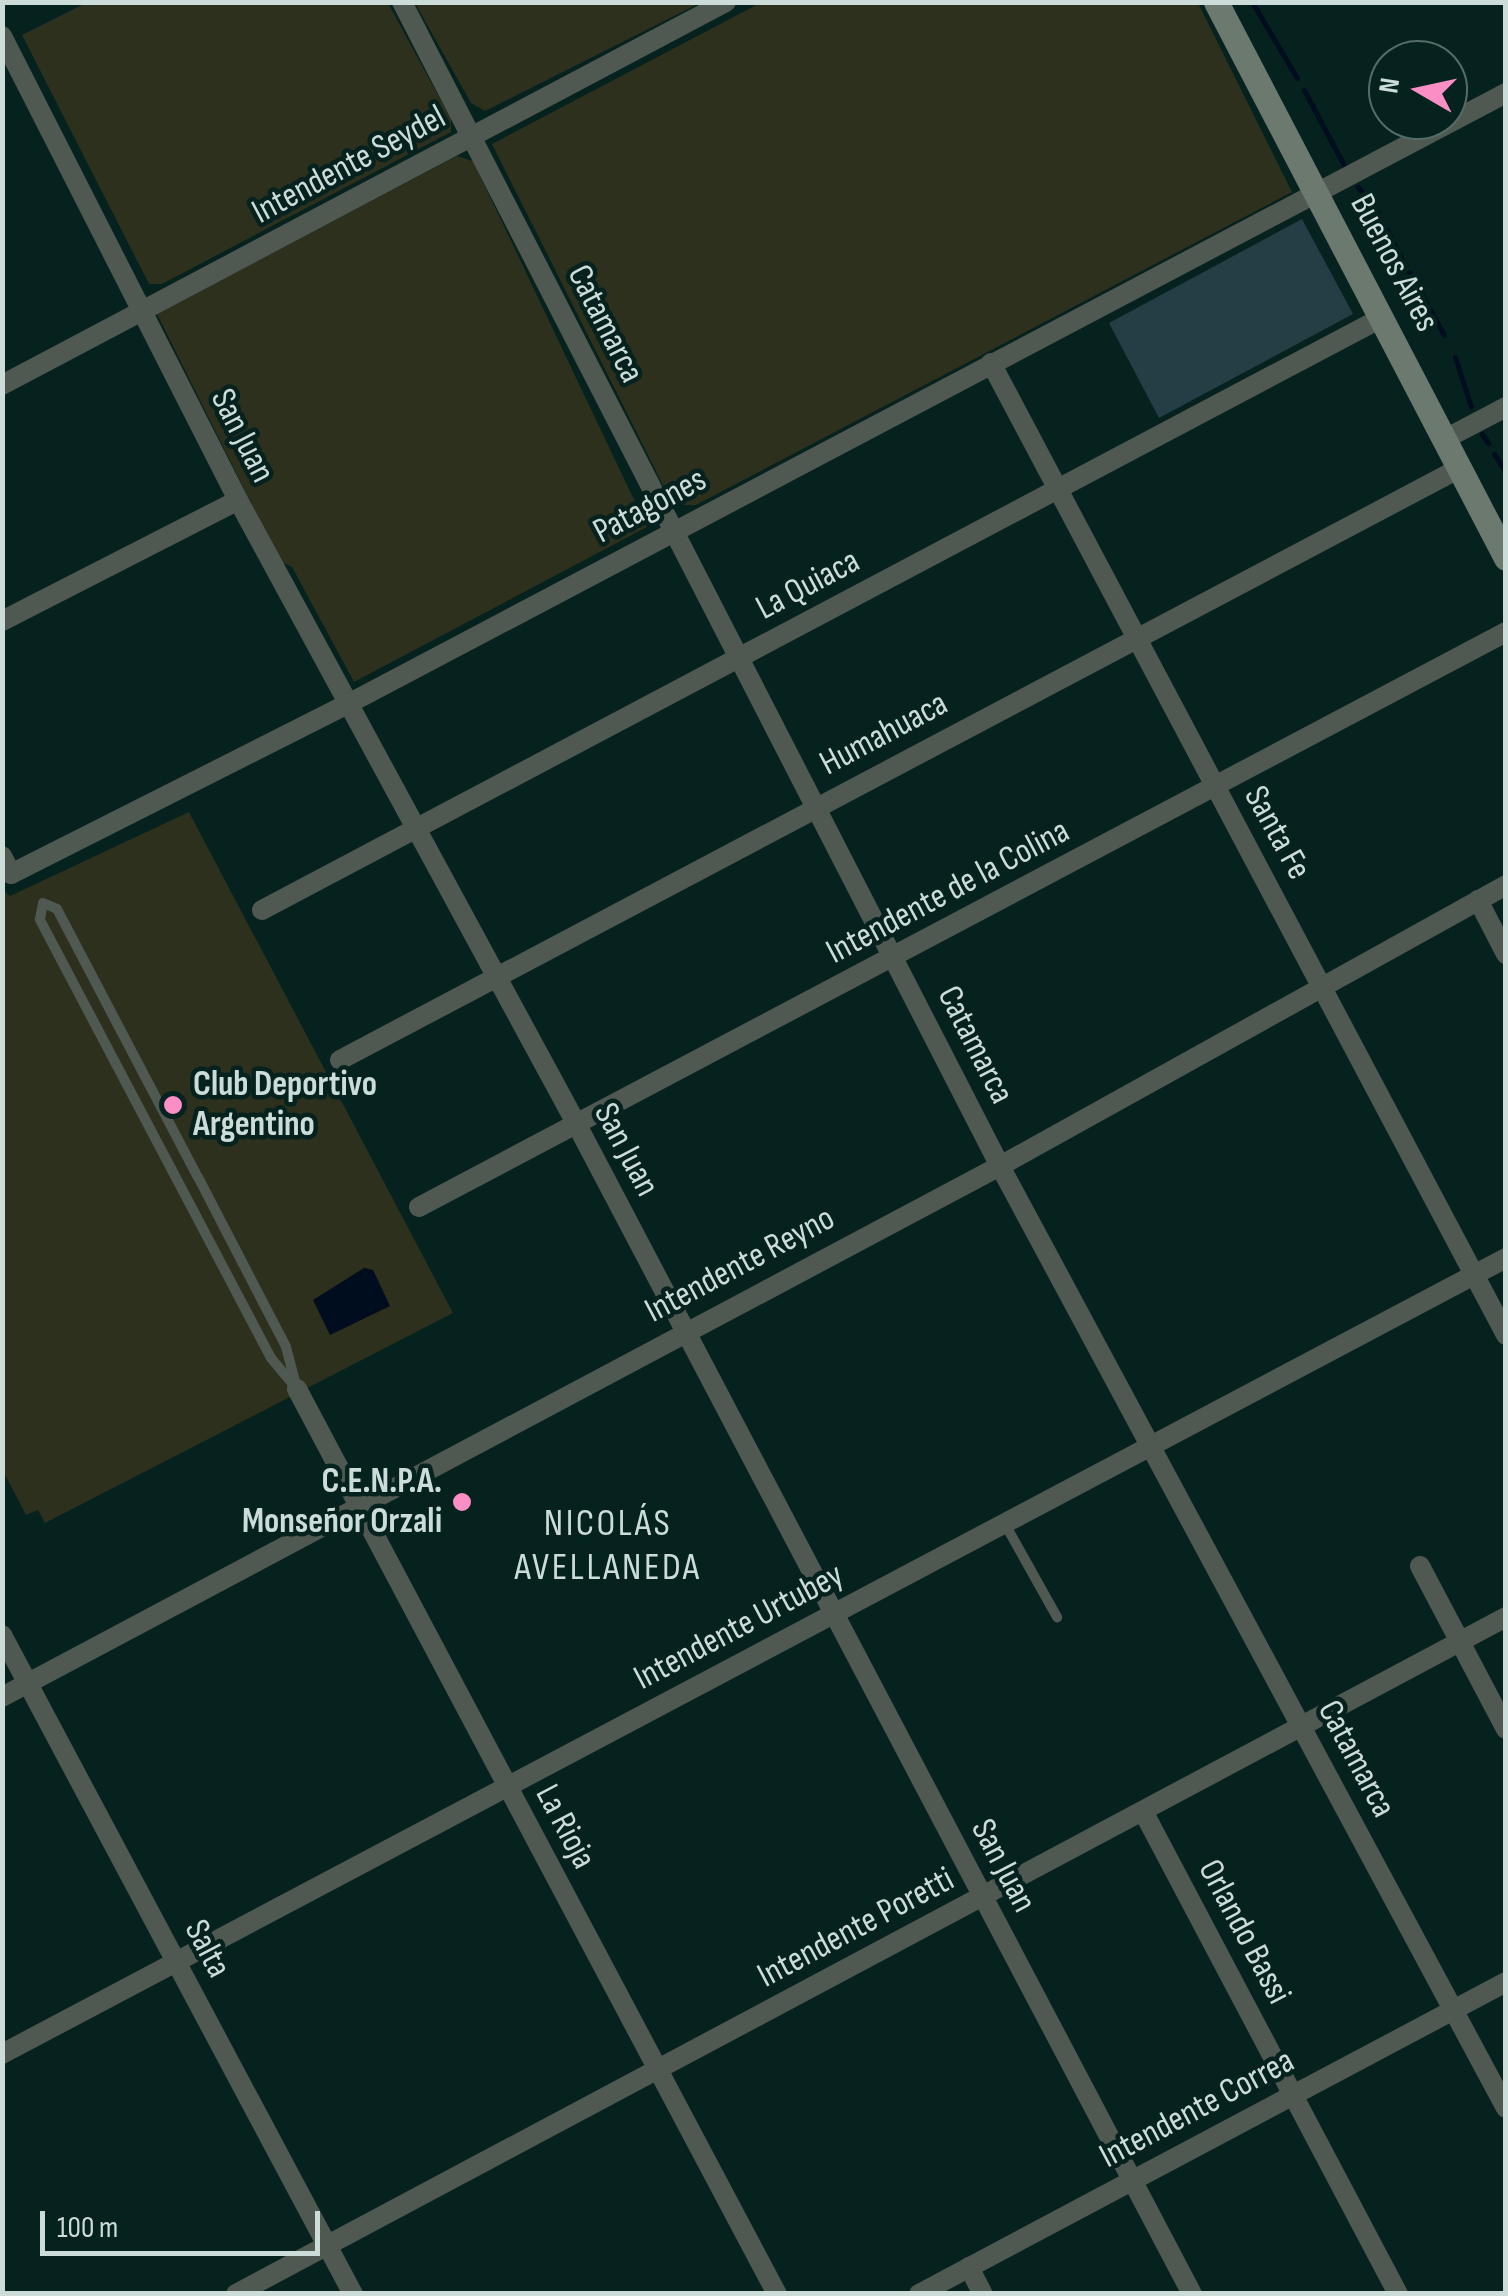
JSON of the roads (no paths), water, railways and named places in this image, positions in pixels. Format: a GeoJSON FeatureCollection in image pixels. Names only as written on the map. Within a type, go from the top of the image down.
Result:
{"type":"FeatureCollection","features":[{"type":"Feature","properties":{"kind":"main road","name":"Buenos Aires"},"geometry":{"type":"LineString","coordinates":[[1216,2],[1506,558]]}},
{"type":"Feature","properties":{"kind":"street","name":"Catamarca"},"geometry":{"type":"LineString","coordinates":[[402,2],[1000,1166],[1506,2108]]}},
{"type":"Feature","properties":{"kind":"street","name":"Intendente Seydel"},"geometry":{"type":"LineString","coordinates":[[2,385],[726,2]]}},
{"type":"Feature","properties":{"kind":"street","name":"San Juan"},"geometry":{"type":"LineString","coordinates":[[2,36],[238,500],[577,1125],[1192,2294]]}},
{"type":"Feature","properties":{"kind":"street","name":"Patagones"},"geometry":{"type":"LineString","coordinates":[[7,865],[348,704],[1506,93]]}},
{"type":"Feature","properties":{"kind":"street","name":"La Quiaca"},"geometry":{"type":"LineString","coordinates":[[262,910],[1383,317]]}},
{"type":"Feature","properties":{"kind":"street","name":"Santa Fe"},"geometry":{"type":"LineString","coordinates":[[991,363],[1506,1335]]}},
{"type":"Feature","properties":{"kind":"street"},"geometry":{"type":"LineString","coordinates":[[1445,439],[1506,406]]}},
{"type":"Feature","properties":{"kind":"street","name":"Humahuaca"},"geometry":{"type":"LineString","coordinates":[[340,1060],[1460,468]]}},
{"type":"Feature","properties":{"kind":"street"},"geometry":{"type":"LineString","coordinates":[[2,621],[238,500]]}},
{"type":"Feature","properties":{"kind":"street","name":"Intendente de la Colina"},"geometry":{"type":"LineString","coordinates":[[419,1208],[1506,632]]}},
{"type":"Feature","properties":{"kind":"street","name":"Intendente Reyno"},"geometry":{"type":"LineString","coordinates":[[2,1697],[684,1330],[1000,1166],[1506,885]]}},
{"type":"Feature","properties":{"kind":"street"},"geometry":{"type":"LineString","coordinates":[[1478,900],[1506,954]]}},
{"type":"Feature","properties":{"kind":"street","name":"Intendente Urtubey"},"geometry":{"type":"LineString","coordinates":[[2,2054],[1506,1258]]}},
{"type":"Feature","properties":{"kind":"street","name":"La Rioja"},"geometry":{"type":"LineString","coordinates":[[297,1390],[777,2294]]}},
{"type":"Feature","properties":{"kind":"street"},"geometry":{"type":"LineString","coordinates":[[1420,1566],[1506,1729]]}},
{"type":"Feature","properties":{"kind":"street","name":"Intendente Poretti"},"geometry":{"type":"LineString","coordinates":[[236,2294],[1506,1618]]}},
{"type":"Feature","properties":{"kind":"street","name":"Salta"},"geometry":{"type":"LineString","coordinates":[[2,1635],[354,2294]]}},
{"type":"Feature","properties":{"kind":"street","name":"Orlando Bassi"},"geometry":{"type":"LineString","coordinates":[[1144,1813],[1398,2294]]}},
{"type":"Feature","properties":{"kind":"street","name":"Intendente Correa"},"geometry":{"type":"LineString","coordinates":[[919,2294],[1506,1982]]}},
{"type":"Feature","properties":{"kind":"street"},"geometry":{"type":"LineString","coordinates":[[970,2267],[984,2294]]}},
{"type":"Feature","properties":{"kind":"lane"},"geometry":{"type":"LineString","coordinates":[[43,903],[58,909],[198,1177],[286,1348],[297,1390],[272,1358],[40,919],[43,903]]}},
{"type":"Feature","properties":{"kind":"lane"},"geometry":{"type":"LineString","coordinates":[[181,1186],[198,1177]]}},
{"type":"Feature","properties":{"kind":"lane"},"geometry":{"type":"LineString","coordinates":[[1005,1524],[1057,1617]]}},
{"type":"Feature","properties":{"kind":"water"},"geometry":{"type":"Polygon","coordinates":[[[364,1268],[373,1270],[390,1306],[330,1335],[313,1300],[364,1268]]]}},
{"type":"Feature","properties":{"kind":"waterway"},"geometry":{"type":"LineString","coordinates":[[1252,2],[1297,78]]}},
{"type":"Feature","properties":{"kind":"waterway"},"geometry":{"type":"LineString","coordinates":[[1304,90],[1347,171]]}},
{"type":"Feature","properties":{"kind":"waterway"},"geometry":{"type":"LineString","coordinates":[[1358,187],[1378,214]]}},
{"type":"Feature","properties":{"kind":"waterway"},"geometry":{"type":"LineString","coordinates":[[1387,230],[1403,261]]}},
{"type":"Feature","properties":{"kind":"waterway"},"geometry":{"type":"LineString","coordinates":[[1409,272],[1444,335]]}},
{"type":"Feature","properties":{"kind":"waterway"},"geometry":{"type":"LineString","coordinates":[[1455,357],[1471,407]]}},
{"type":"Feature","properties":{"kind":"waterway"},"geometry":{"type":"LineString","coordinates":[[1482,434],[1488,443]]}},
{"type":"Feature","properties":{"kind":"waterway"},"geometry":{"type":"LineString","coordinates":[[1494,454],[1506,472]]}},
{"type":"Feature","properties":{"kind":"place","name":"Club Deportivo Argentino"},"geometry":{"type":"Point","coordinates":[173,1105]}},
{"type":"Feature","properties":{"kind":"place","name":"C.E.N.P.A. Monseñor Orzali"},"geometry":{"type":"Point","coordinates":[462,1502]}},
{"type":"Feature","properties":{"kind":"district","name":"NICOLÁS AVELLANEDA"},"geometry":{"type":"Point","coordinates":[608,1546]}}]}
